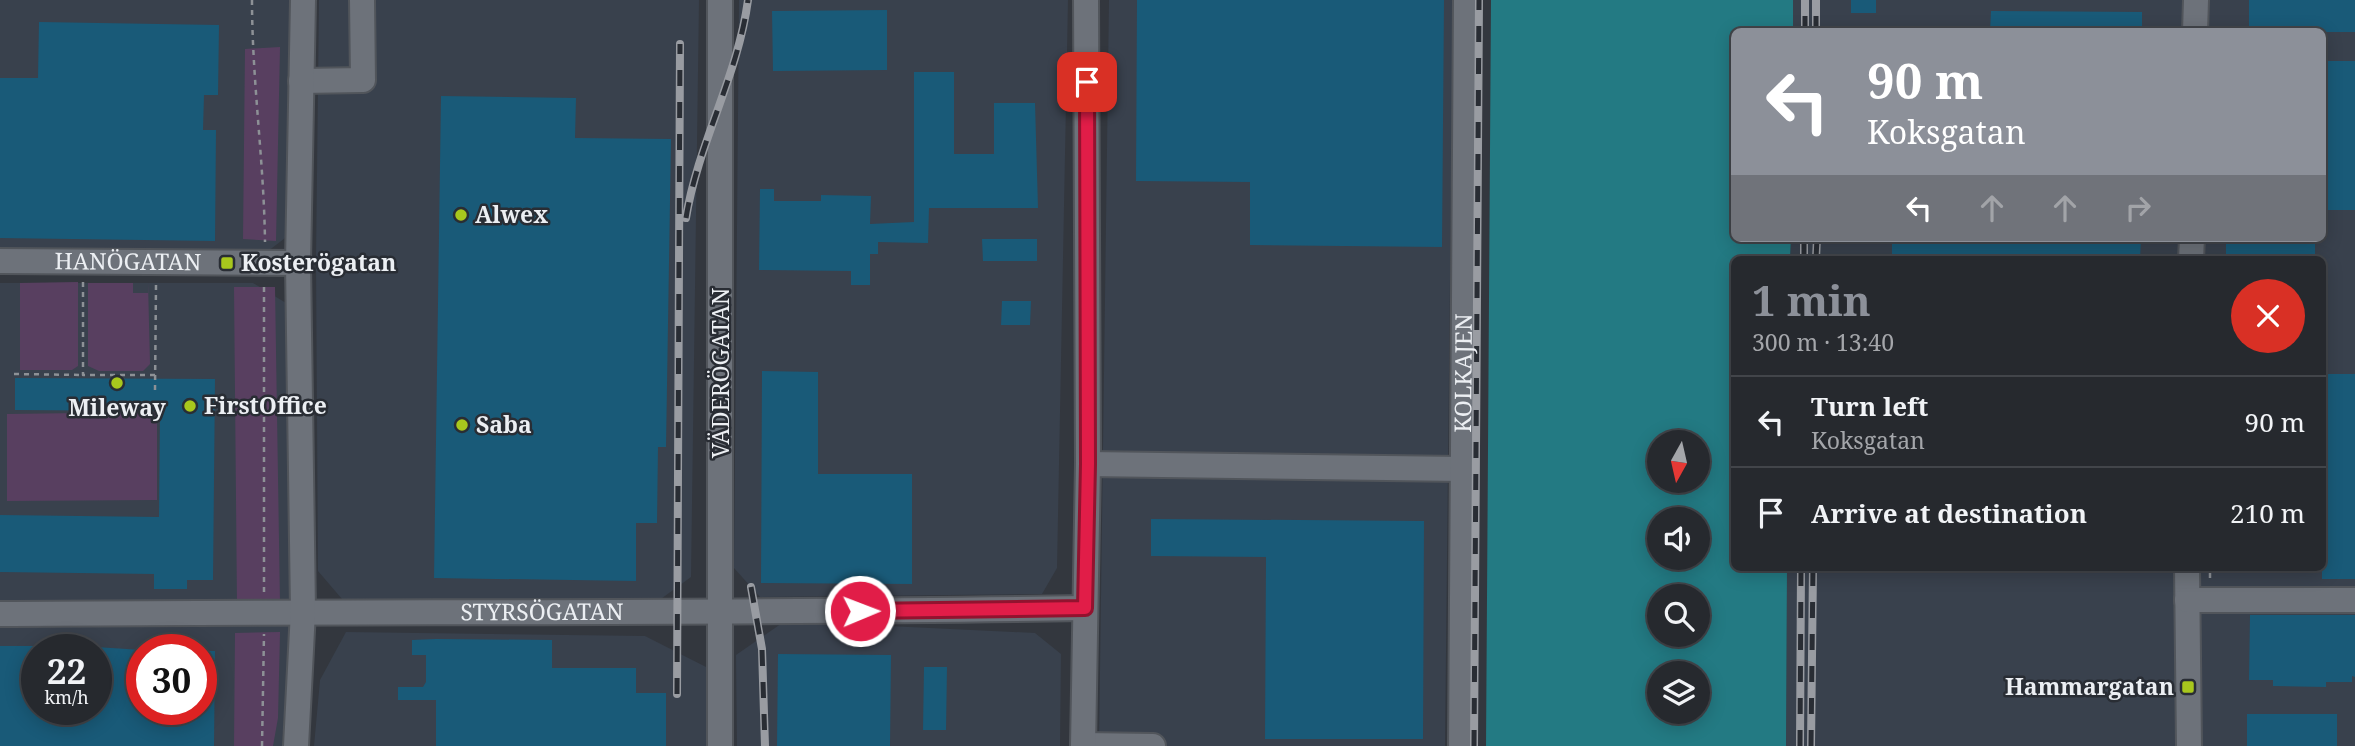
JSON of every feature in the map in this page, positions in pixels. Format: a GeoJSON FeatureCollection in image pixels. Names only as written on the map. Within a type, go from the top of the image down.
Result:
{"type":"FeatureCollection","features":[{"type":"Feature","properties":{"kind":"street"},"geometry":{"type":"LineString","coordinates":[[296,746],[303,611],[298,263],[303,0]]}},
{"type":"Feature","properties":{"kind":"street"},"geometry":{"type":"LineString","coordinates":[[301,80],[363,80],[362,0]]}},
{"type":"Feature","properties":{"kind":"street","name":"VÄDERÖGATAN"},"geometry":{"type":"LineString","coordinates":[[720,0],[720,746]]}},
{"type":"Feature","properties":{"kind":"street"},"geometry":{"type":"LineString","coordinates":[[1086,0],[1088,464],[1083,746],[1153,746]]}},
{"type":"Feature","properties":{"kind":"street","name":"KOLKAJEN"},"geometry":{"type":"LineString","coordinates":[[1461,746],[1466,0]]}},
{"type":"Feature","properties":{"kind":"street"},"geometry":{"type":"LineString","coordinates":[[2195,28],[2196,0]]}},
{"type":"Feature","properties":{"kind":"street","name":"HANÖGATAN"},"geometry":{"type":"LineString","coordinates":[[0,261],[298,263]]}},
{"type":"Feature","properties":{"kind":"street"},"geometry":{"type":"LineString","coordinates":[[1088,464],[1462,469]]}},
{"type":"Feature","properties":{"kind":"street"},"geometry":{"type":"LineString","coordinates":[[2188,571],[2189,746]]}},
{"type":"Feature","properties":{"kind":"street"},"geometry":{"type":"LineString","coordinates":[[2187,600],[2355,600]]}},
{"type":"Feature","properties":{"kind":"street","name":"STYRSÖGATAN"},"geometry":{"type":"LineString","coordinates":[[0,614],[303,611],[720,613],[1085,608]]}},
{"type":"Feature","properties":{"kind":"path"},"geometry":{"type":"LineString","coordinates":[[252,0],[256,116],[264,190],[265,263],[262,746]]}},
{"type":"Feature","properties":{"kind":"path"},"geometry":{"type":"LineString","coordinates":[[83,277],[83,375]]}},
{"type":"Feature","properties":{"kind":"path"},"geometry":{"type":"LineString","coordinates":[[155,390],[156,277]]}},
{"type":"Feature","properties":{"kind":"path"},"geometry":{"type":"LineString","coordinates":[[14,374],[155,375]]}},
{"type":"Feature","properties":{"kind":"shaded area"},"geometry":{"type":"Polygon","coordinates":[[[0,0],[293,0],[289,235],[259,258],[0,252],[0,0]]]}},
{"type":"Feature","properties":{"kind":"shaded area"},"geometry":{"type":"Polygon","coordinates":[[[319,0],[699,0],[691,577],[658,601],[342,599],[318,571],[316,261],[319,0]]]}},
{"type":"Feature","properties":{"kind":"shaded area"},"geometry":{"type":"Polygon","coordinates":[[[739,0],[1068,0],[1057,568],[1042,594],[760,597],[734,568],[739,0]]]}},
{"type":"Feature","properties":{"kind":"shaded area"},"geometry":{"type":"Polygon","coordinates":[[[1109,0],[1453,0],[1445,746],[1099,746],[1109,0]]]}},
{"type":"Feature","properties":{"kind":"shaded area"},"geometry":{"type":"Polygon","coordinates":[[[1793,0],[2355,0],[2355,746],[1786,746],[1787,571],[2326,571],[2326,256],[1790,256],[1791,242],[2326,242],[2326,28],[1793,28],[1793,0]]]}},
{"type":"Feature","properties":{"kind":"shaded area"},"geometry":{"type":"Polygon","coordinates":[[[280,47],[276,241],[243,239],[245,49],[280,47]]]}},
{"type":"Feature","properties":{"kind":"shaded area"},"geometry":{"type":"Polygon","coordinates":[[[78,282],[78,366],[72,370],[20,370],[20,283],[78,282]]]}},
{"type":"Feature","properties":{"kind":"shaded area"},"geometry":{"type":"Polygon","coordinates":[[[148,282],[150,364],[143,371],[99,371],[88,366],[88,283],[133,283],[133,293],[148,293],[148,282]]]}},
{"type":"Feature","properties":{"kind":"shaded area"},"geometry":{"type":"Polygon","coordinates":[[[0,283],[253,283],[286,303],[294,564],[282,746],[0,746],[0,283]]]}},
{"type":"Feature","properties":{"kind":"shaded area"},"geometry":{"type":"Polygon","coordinates":[[[234,287],[275,287],[280,604],[237,605],[234,287]]]}},
{"type":"Feature","properties":{"kind":"shaded area"},"geometry":{"type":"Polygon","coordinates":[[[157,412],[157,500],[7,501],[7,414],[157,412]]]}},
{"type":"Feature","properties":{"kind":"shaded area"},"geometry":{"type":"Polygon","coordinates":[[[785,621],[1035,633],[1061,654],[1060,746],[737,746],[736,655],[785,621]]]}},
{"type":"Feature","properties":{"kind":"shaded area"},"geometry":{"type":"Polygon","coordinates":[[[280,632],[278,718],[273,746],[234,746],[235,633],[280,632]]]}},
{"type":"Feature","properties":{"kind":"shaded area"},"geometry":{"type":"Polygon","coordinates":[[[346,632],[645,636],[708,668],[707,746],[314,746],[320,680],[346,632]]]}},
{"type":"Feature","properties":{"kind":"water"},"geometry":{"type":"Polygon","coordinates":[[[1491,0],[1793,0],[1793,28],[1731,28],[1731,242],[1791,242],[1790,256],[1731,256],[1731,571],[1787,571],[1786,746],[1486,746],[1491,0]]]}},
{"type":"Feature","properties":{"kind":"building"},"geometry":{"type":"Polygon","coordinates":[[[1137,0],[1444,0],[1442,247],[1250,245],[1250,182],[1136,181],[1137,0]]]}},
{"type":"Feature","properties":{"kind":"building"},"geometry":{"type":"Polygon","coordinates":[[[1851,0],[1876,0],[1876,13],[1851,13],[1851,0]]]}},
{"type":"Feature","properties":{"kind":"building"},"geometry":{"type":"Polygon","coordinates":[[[2249,0],[2355,0],[2355,32],[2326,32],[2326,28],[2249,28],[2249,0]]]}},
{"type":"Feature","properties":{"kind":"building"},"geometry":{"type":"Polygon","coordinates":[[[887,10],[887,70],[773,71],[772,11],[887,10]]]}},
{"type":"Feature","properties":{"kind":"building"},"geometry":{"type":"Polygon","coordinates":[[[1991,11],[2142,12],[2142,28],[1990,28],[1991,11]]]}},
{"type":"Feature","properties":{"kind":"building"},"geometry":{"type":"Polygon","coordinates":[[[39,22],[219,25],[218,95],[204,95],[203,130],[216,130],[215,241],[0,238],[0,78],[38,78],[39,22]]]}},
{"type":"Feature","properties":{"kind":"building"},"geometry":{"type":"Polygon","coordinates":[[[2326,61],[2355,61],[2355,210],[2326,210],[2326,61]]]}},
{"type":"Feature","properties":{"kind":"building"},"geometry":{"type":"Polygon","coordinates":[[[914,72],[954,72],[954,154],[994,154],[994,103],[1035,103],[1038,208],[929,208],[928,243],[878,242],[878,254],[870,254],[870,285],[851,285],[851,271],[759,270],[760,189],[774,189],[774,201],[821,201],[821,195],[871,196],[870,224],[914,222],[914,72]]]}},
{"type":"Feature","properties":{"kind":"building"},"geometry":{"type":"Polygon","coordinates":[[[441,96],[576,98],[575,138],[671,139],[666,447],[658,447],[657,523],[636,523],[636,581],[434,578],[441,96]]]}},
{"type":"Feature","properties":{"kind":"building"},"geometry":{"type":"Polygon","coordinates":[[[982,239],[1037,239],[1037,261],[983,261],[982,239]]]}},
{"type":"Feature","properties":{"kind":"building"},"geometry":{"type":"Polygon","coordinates":[[[1892,242],[2141,242],[2140,256],[1892,256],[1892,242]]]}},
{"type":"Feature","properties":{"kind":"building"},"geometry":{"type":"Polygon","coordinates":[[[2226,242],[2315,242],[2315,256],[2226,256],[2226,242]]]}},
{"type":"Feature","properties":{"kind":"building"},"geometry":{"type":"Polygon","coordinates":[[[1002,301],[1031,301],[1030,325],[1001,325],[1002,301]]]}},
{"type":"Feature","properties":{"kind":"building"},"geometry":{"type":"Polygon","coordinates":[[[762,371],[818,372],[818,474],[912,474],[912,584],[761,583],[762,371]]]}},
{"type":"Feature","properties":{"kind":"building"},"geometry":{"type":"Polygon","coordinates":[[[2326,374],[2355,374],[2355,579],[2322,579],[2322,571],[2326,571],[2326,374]]]}},
{"type":"Feature","properties":{"kind":"building"},"geometry":{"type":"Polygon","coordinates":[[[15,378],[215,379],[213,580],[187,580],[187,589],[154,589],[154,574],[0,572],[0,515],[159,517],[160,411],[15,410],[15,378]]]}},
{"type":"Feature","properties":{"kind":"building"},"geometry":{"type":"Polygon","coordinates":[[[1151,519],[1424,521],[1423,739],[1265,739],[1266,557],[1151,556],[1151,519]]]}},
{"type":"Feature","properties":{"kind":"building"},"geometry":{"type":"Polygon","coordinates":[[[2250,615],[2355,615],[2355,677],[2352,676],[2352,682],[2326,682],[2326,687],[2273,686],[2273,680],[2249,680],[2250,615]]]}},
{"type":"Feature","properties":{"kind":"building"},"geometry":{"type":"Polygon","coordinates":[[[412,640],[552,640],[552,668],[636,668],[636,693],[666,693],[666,746],[436,746],[436,700],[398,700],[398,687],[423,687],[426,682],[426,655],[412,655],[412,640]]]}},
{"type":"Feature","properties":{"kind":"building"},"geometry":{"type":"Polygon","coordinates":[[[0,646],[21,646],[21,725],[112,725],[112,648],[126,649],[126,725],[214,725],[214,746],[0,746],[0,646]]]}},
{"type":"Feature","properties":{"kind":"building"},"geometry":{"type":"Polygon","coordinates":[[[778,654],[891,655],[890,746],[777,746],[778,654]]]}},
{"type":"Feature","properties":{"kind":"building"},"geometry":{"type":"Polygon","coordinates":[[[924,667],[947,667],[946,730],[923,730],[924,667]]]}},
{"type":"Feature","properties":{"kind":"building"},"geometry":{"type":"Polygon","coordinates":[[[2247,714],[2337,714],[2337,746],[2247,746],[2247,714]]]}},
{"type":"Feature","properties":{"kind":"railway"},"geometry":{"type":"LineString","coordinates":[[686,218],[699,163],[736,56],[748,0]]}},
{"type":"Feature","properties":{"kind":"railway"},"geometry":{"type":"LineString","coordinates":[[1474,746],[1479,0]]}},
{"type":"Feature","properties":{"kind":"railway"},"geometry":{"type":"LineString","coordinates":[[1805,0],[1805,28]]}},
{"type":"Feature","properties":{"kind":"railway"},"geometry":{"type":"LineString","coordinates":[[1816,0],[1816,28]]}},
{"type":"Feature","properties":{"kind":"railway"},"geometry":{"type":"LineString","coordinates":[[677,694],[680,44]]}},
{"type":"Feature","properties":{"kind":"railway"},"geometry":{"type":"LineString","coordinates":[[1804,242],[1804,256]]}},
{"type":"Feature","properties":{"kind":"railway"},"geometry":{"type":"LineString","coordinates":[[1816,256],[1817,242]]}},
{"type":"Feature","properties":{"kind":"railway"},"geometry":{"type":"LineString","coordinates":[[1800,746],[1801,571]]}},
{"type":"Feature","properties":{"kind":"railway"},"geometry":{"type":"LineString","coordinates":[[1811,746],[1813,571]]}},
{"type":"Feature","properties":{"kind":"railway"},"geometry":{"type":"LineString","coordinates":[[751,587],[762,649],[765,746]]}},
{"type":"Feature","properties":{"kind":"place","name":"Alwex"},"geometry":{"type":"Point","coordinates":[461,215]}},
{"type":"Feature","properties":{"kind":"place","name":"Kosterögatan"},"geometry":{"type":"Point","coordinates":[227,263]}},
{"type":"Feature","properties":{"kind":"place","name":"Mileway"},"geometry":{"type":"Point","coordinates":[117,383]}},
{"type":"Feature","properties":{"kind":"place","name":"FirstOffice"},"geometry":{"type":"Point","coordinates":[190,406]}},
{"type":"Feature","properties":{"kind":"place","name":"Saba"},"geometry":{"type":"Point","coordinates":[462,425]}},
{"type":"Feature","properties":{"kind":"place","name":"Hammargatan"},"geometry":{"type":"Point","coordinates":[2188,687]}},
{"type":"Feature","properties":{"kind":"route"},"geometry":{"type":"LineString","coordinates":[[860,611],[1085,608],[1088,464],[1087,82]]}}]}
